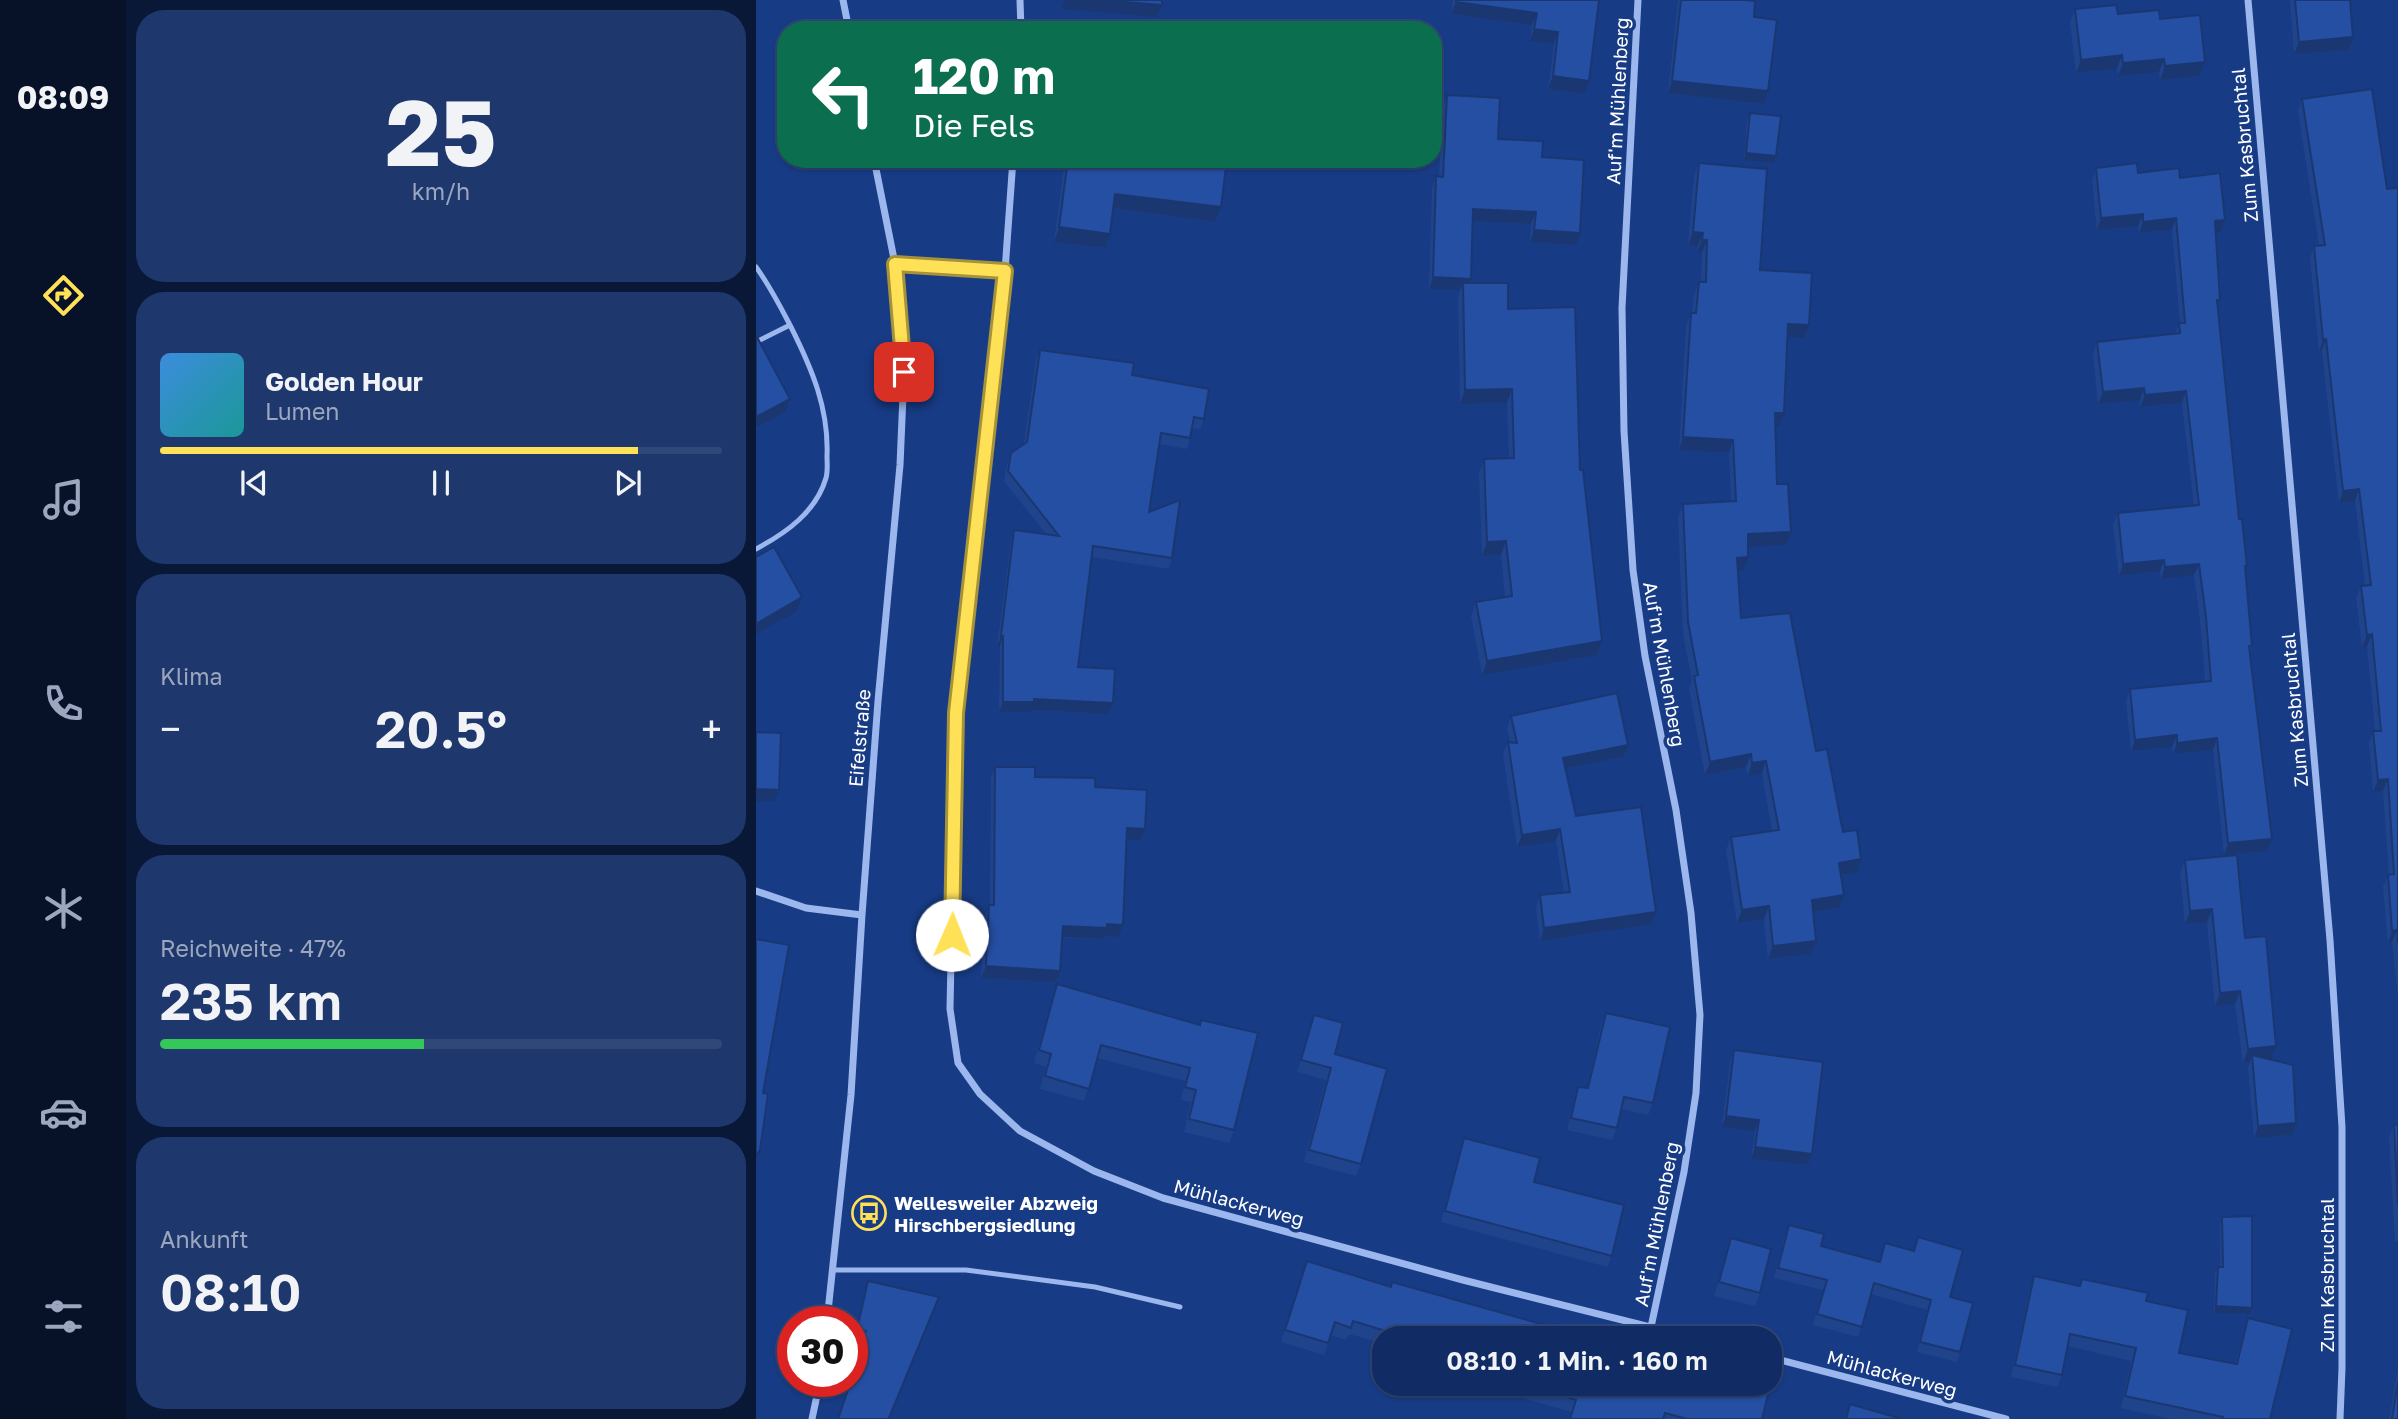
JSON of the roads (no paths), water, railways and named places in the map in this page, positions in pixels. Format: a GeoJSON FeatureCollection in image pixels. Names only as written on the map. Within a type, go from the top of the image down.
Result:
{"type":"FeatureCollection","features":[{"type":"Feature","properties":{"kind":"street"},"geometry":{"type":"LineString","coordinates":[[843,0],[847,21]]}},
{"type":"Feature","properties":{"kind":"street"},"geometry":{"type":"LineString","coordinates":[[1020,0],[1021,21]]}},
{"type":"Feature","properties":{"kind":"street","name":"Auf'm Mühlenberg"},"geometry":{"type":"LineString","coordinates":[[1638,0],[1622,308],[1623,431],[1633,570],[1645,656],[1680,836],[1691,913],[1700,1015],[1696,1093],[1684,1172],[1651,1326]]}},
{"type":"Feature","properties":{"kind":"street","name":"Zum Kasbruchtal"},"geometry":{"type":"LineString","coordinates":[[2248,0],[2330,940],[2342,1127],[2340,1419]]}},
{"type":"Feature","properties":{"kind":"street","name":"Eifelstraße"},"geometry":{"type":"LineString","coordinates":[[828,1306],[851,1095],[878,701],[901,451],[904,372],[895,264],[876,168]]}},
{"type":"Feature","properties":{"kind":"street","name":"Mühlackerweg"},"geometry":{"type":"LineString","coordinates":[[1012,168],[1005,271],[956,713],[950,1009],[958,1063],[980,1094],[1020,1131],[1094,1171],[1163,1198],[1463,1280],[1647,1326]]}},
{"type":"Feature","properties":{"kind":"street"},"geometry":{"type":"LineString","coordinates":[[895,264],[1005,271]]}},
{"type":"Feature","properties":{"kind":"street"},"geometry":{"type":"LineString","coordinates":[[756,891],[806,908],[862,915]]}},
{"type":"Feature","properties":{"kind":"street","name":"Mühlackerweg"},"geometry":{"type":"LineString","coordinates":[[1782,1360],[2006,1419]]}},
{"type":"Feature","properties":{"kind":"street"},"geometry":{"type":"LineString","coordinates":[[812,1419],[817,1397]]}},
{"type":"Feature","properties":{"kind":"lane"},"geometry":{"type":"LineString","coordinates":[[756,267],[771,287],[811,367],[822,399],[828,445],[827,477],[811,509],[778,537],[756,549]]}},
{"type":"Feature","properties":{"kind":"lane"},"geometry":{"type":"LineString","coordinates":[[756,342],[790,325]]}},
{"type":"Feature","properties":{"kind":"lane"},"geometry":{"type":"LineString","coordinates":[[832,1270],[966,1270],[1095,1287],[1180,1307]]}},
{"type":"Feature","properties":{"kind":"place","name":"Wellesweiler Abzweig Hirschbergsiedlung"},"geometry":{"type":"Point","coordinates":[869,1213]}}]}
